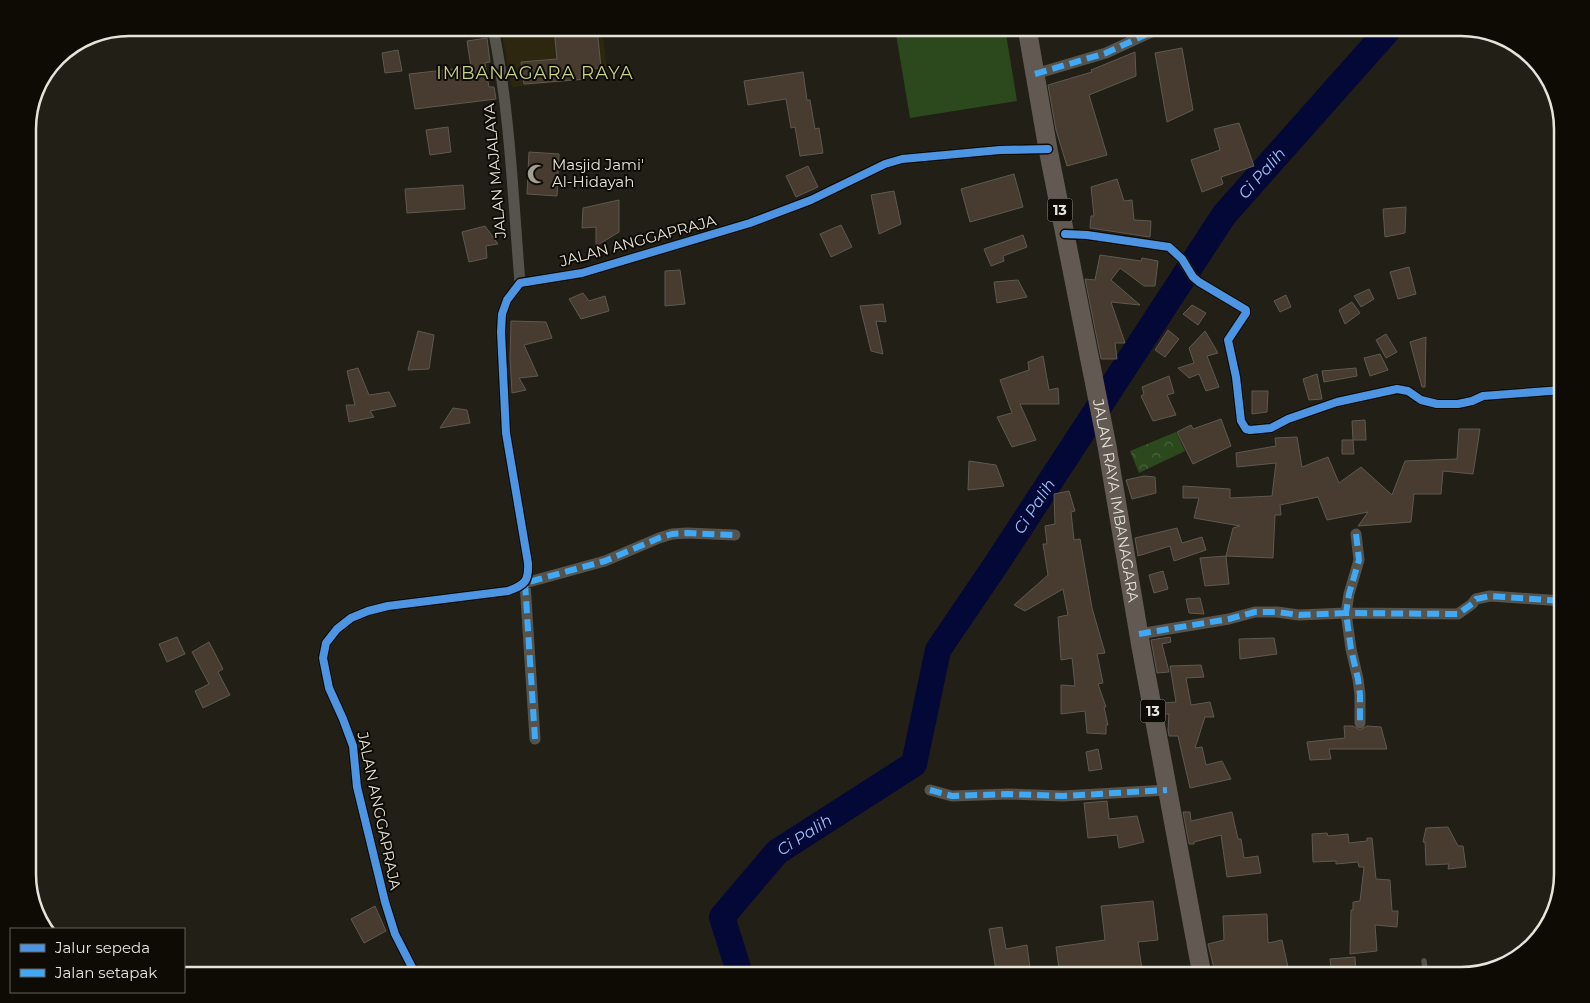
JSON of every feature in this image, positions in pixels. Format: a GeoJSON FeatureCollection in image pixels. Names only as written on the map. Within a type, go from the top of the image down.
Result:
{"type":"FeatureCollection","features":[{"type":"Feature","properties":{"kind":"highway","name":"JALAN RAYA IMBANAGARA"},"geometry":{"type":"LineString","coordinates":[[1028,36],[1048,149],[1107,446],[1139,634],[1200,967]]}},
{"type":"Feature","properties":{"kind":"street","name":"JALAN MAJALAYA"},"geometry":{"type":"LineString","coordinates":[[494,36],[504,108],[520,283]]}},
{"type":"Feature","properties":{"kind":"street"},"geometry":{"type":"LineString","coordinates":[[1035,74],[1106,53],[1143,36]]}},
{"type":"Feature","properties":{"kind":"street","name":"JALAN ANGGAPRAJA"},"geometry":{"type":"LineString","coordinates":[[520,283],[582,274],[750,224],[811,200],[885,164],[902,159],[1000,150],[1048,149]]}},
{"type":"Feature","properties":{"kind":"street"},"geometry":{"type":"LineString","coordinates":[[1065,234],[1087,235],[1169,247],[1182,260],[1192,277],[1246,310],[1246,313],[1228,340],[1236,377],[1241,422],[1246,429],[1271,428],[1288,419],[1337,402],[1397,389],[1408,392],[1421,400],[1437,404],[1458,404],[1472,401],[1482,396],[1554,391]]}},
{"type":"Feature","properties":{"kind":"street"},"geometry":{"type":"LineString","coordinates":[[520,283],[507,300],[502,314],[502,332],[506,432],[528,563],[528,577],[525,583],[535,739]]}},
{"type":"Feature","properties":{"kind":"street","name":"JALAN ANGGAPRAJA"},"geometry":{"type":"LineString","coordinates":[[412,967],[395,934],[385,902],[357,787],[353,746],[329,688],[323,658],[326,643],[337,629],[351,618],[388,606],[508,591],[525,583],[605,561],[672,534],[735,535]]}},
{"type":"Feature","properties":{"kind":"street"},"geometry":{"type":"LineString","coordinates":[[1356,534],[1360,560],[1349,594],[1346,613],[1351,649],[1358,679],[1360,723]]}},
{"type":"Feature","properties":{"kind":"street"},"geometry":{"type":"LineString","coordinates":[[1139,634],[1228,619],[1255,612],[1299,615],[1346,613],[1458,614],[1476,599],[1490,596],[1554,600]]}},
{"type":"Feature","properties":{"kind":"street"},"geometry":{"type":"LineString","coordinates":[[930,790],[952,796],[1008,794],[1064,796],[1167,790]]}},
{"type":"Feature","properties":{"kind":"lane"},"geometry":{"type":"LineString","coordinates":[[1424,961],[1425,967]]}},
{"type":"Feature","properties":{"kind":"shaded area"},"geometry":{"type":"Polygon","coordinates":[[[502,36],[603,36],[608,77],[512,87],[502,36]]]}},
{"type":"Feature","properties":{"kind":"green space"},"geometry":{"type":"Polygon","coordinates":[[[896,36],[1006,36],[1017,101],[910,118],[896,36]]]}},
{"type":"Feature","properties":{"kind":"green space"},"geometry":{"type":"Polygon","coordinates":[[[1176,432],[1185,451],[1139,473],[1130,451],[1176,432]]]}},
{"type":"Feature","properties":{"kind":"building"},"geometry":{"type":"Polygon","coordinates":[[[555,36],[598,36],[601,68],[585,69],[586,79],[524,84],[521,62],[557,59],[555,36]]]}},
{"type":"Feature","properties":{"kind":"building"},"geometry":{"type":"Polygon","coordinates":[[[487,38],[490,62],[485,63],[489,87],[494,87],[496,99],[415,109],[409,74],[471,67],[467,41],[487,38]]]}},
{"type":"Feature","properties":{"kind":"building"},"geometry":{"type":"Polygon","coordinates":[[[1182,48],[1193,110],[1167,122],[1155,53],[1182,48]]]}},
{"type":"Feature","properties":{"kind":"building"},"geometry":{"type":"Polygon","coordinates":[[[398,50],[402,71],[385,73],[382,53],[398,50]]]}},
{"type":"Feature","properties":{"kind":"building"},"geometry":{"type":"Polygon","coordinates":[[[1135,52],[1136,76],[1089,95],[1107,155],[1067,166],[1056,130],[1048,85],[1092,72],[1091,70],[1135,52]]]}},
{"type":"Feature","properties":{"kind":"building"},"geometry":{"type":"Polygon","coordinates":[[[803,72],[807,100],[810,100],[815,129],[819,128],[823,153],[800,156],[795,127],[791,128],[786,99],[748,105],[744,81],[803,72]]]}},
{"type":"Feature","properties":{"kind":"building"},"geometry":{"type":"Polygon","coordinates":[[[1239,123],[1254,166],[1221,177],[1223,184],[1202,192],[1191,160],[1220,150],[1214,129],[1239,123]]]}},
{"type":"Feature","properties":{"kind":"building"},"geometry":{"type":"Polygon","coordinates":[[[448,127],[451,152],[430,155],[426,130],[448,127]]]}},
{"type":"Feature","properties":{"kind":"building","name":"Masjid Jami' Al-Hidayah"},"geometry":{"type":"Polygon","coordinates":[[[529,152],[559,154],[557,196],[527,194],[529,152]]]}},
{"type":"Feature","properties":{"kind":"building"},"geometry":{"type":"Polygon","coordinates":[[[808,166],[818,187],[796,197],[786,176],[808,166]]]}},
{"type":"Feature","properties":{"kind":"building"},"geometry":{"type":"Polygon","coordinates":[[[1014,174],[1023,207],[970,222],[961,189],[1014,174]]]}},
{"type":"Feature","properties":{"kind":"building"},"geometry":{"type":"Polygon","coordinates":[[[1117,179],[1124,201],[1132,200],[1134,220],[1151,221],[1150,237],[1090,228],[1091,216],[1094,216],[1091,187],[1117,179]]]}},
{"type":"Feature","properties":{"kind":"building"},"geometry":{"type":"Polygon","coordinates":[[[463,185],[465,209],[407,213],[405,189],[463,185]]]}},
{"type":"Feature","properties":{"kind":"building"},"geometry":{"type":"Polygon","coordinates":[[[894,191],[901,224],[879,234],[871,195],[894,191]]]}},
{"type":"Feature","properties":{"kind":"building"},"geometry":{"type":"Polygon","coordinates":[[[619,200],[619,232],[596,246],[596,227],[582,228],[583,208],[619,200]]]}},
{"type":"Feature","properties":{"kind":"building"},"geometry":{"type":"Polygon","coordinates":[[[1406,207],[1405,233],[1385,237],[1383,209],[1406,207]]]}},
{"type":"Feature","properties":{"kind":"building"},"geometry":{"type":"Polygon","coordinates":[[[841,225],[852,247],[831,257],[820,234],[841,225]]]}},
{"type":"Feature","properties":{"kind":"building"},"geometry":{"type":"Polygon","coordinates":[[[485,226],[498,244],[486,246],[487,258],[469,262],[462,232],[485,226]]]}},
{"type":"Feature","properties":{"kind":"building"},"geometry":{"type":"Polygon","coordinates":[[[1023,235],[1027,247],[1003,256],[1004,261],[991,266],[984,249],[1023,235]]]}},
{"type":"Feature","properties":{"kind":"building"},"geometry":{"type":"Polygon","coordinates":[[[1100,255],[1141,261],[1142,258],[1158,261],[1155,286],[1144,286],[1120,268],[1111,280],[1140,305],[1111,302],[1125,343],[1115,343],[1117,359],[1101,359],[1085,279],[1095,280],[1100,255]]]}},
{"type":"Feature","properties":{"kind":"building"},"geometry":{"type":"Polygon","coordinates":[[[1409,267],[1416,294],[1398,299],[1390,272],[1409,267]]]}},
{"type":"Feature","properties":{"kind":"building"},"geometry":{"type":"Polygon","coordinates":[[[680,270],[685,304],[665,306],[665,271],[680,270]]]}},
{"type":"Feature","properties":{"kind":"building"},"geometry":{"type":"Polygon","coordinates":[[[1018,280],[1027,297],[997,303],[994,282],[1018,280]]]}},
{"type":"Feature","properties":{"kind":"building"},"geometry":{"type":"Polygon","coordinates":[[[1369,289],[1374,299],[1361,307],[1354,296],[1369,289]]]}},
{"type":"Feature","properties":{"kind":"building"},"geometry":{"type":"Polygon","coordinates":[[[583,293],[589,301],[605,296],[609,311],[581,319],[569,299],[583,293]]]}},
{"type":"Feature","properties":{"kind":"building"},"geometry":{"type":"Polygon","coordinates":[[[1286,295],[1291,307],[1280,312],[1274,301],[1286,295]]]}},
{"type":"Feature","properties":{"kind":"building"},"geometry":{"type":"Polygon","coordinates":[[[1352,302],[1360,313],[1345,324],[1339,310],[1352,302]]]}},
{"type":"Feature","properties":{"kind":"building"},"geometry":{"type":"Polygon","coordinates":[[[883,304],[886,322],[876,321],[883,354],[871,351],[860,306],[883,304]]]}},
{"type":"Feature","properties":{"kind":"building"},"geometry":{"type":"Polygon","coordinates":[[[1192,305],[1206,313],[1198,325],[1183,314],[1192,305]]]}},
{"type":"Feature","properties":{"kind":"building"},"geometry":{"type":"Polygon","coordinates":[[[511,321],[546,322],[552,338],[524,345],[538,376],[519,378],[526,390],[512,393],[510,358],[511,321]]]}},
{"type":"Feature","properties":{"kind":"building"},"geometry":{"type":"Polygon","coordinates":[[[1168,330],[1179,339],[1165,357],[1155,350],[1168,330]]]}},
{"type":"Feature","properties":{"kind":"building"},"geometry":{"type":"Polygon","coordinates":[[[418,331],[434,335],[429,369],[408,370],[418,331]]]}},
{"type":"Feature","properties":{"kind":"building"},"geometry":{"type":"Polygon","coordinates":[[[1205,331],[1218,353],[1207,356],[1219,387],[1206,391],[1199,374],[1189,378],[1178,368],[1194,363],[1189,348],[1205,331]]]}},
{"type":"Feature","properties":{"kind":"building"},"geometry":{"type":"Polygon","coordinates":[[[1386,334],[1397,352],[1386,358],[1376,340],[1386,334]]]}},
{"type":"Feature","properties":{"kind":"building"},"geometry":{"type":"Polygon","coordinates":[[[1426,337],[1425,387],[1422,387],[1410,342],[1426,337]]]}},
{"type":"Feature","properties":{"kind":"building"},"geometry":{"type":"Polygon","coordinates":[[[1380,354],[1388,370],[1370,376],[1364,358],[1380,354]]]}},
{"type":"Feature","properties":{"kind":"building"},"geometry":{"type":"Polygon","coordinates":[[[1043,356],[1049,390],[1058,388],[1059,404],[1020,404],[1036,440],[1012,447],[997,417],[1012,413],[1000,380],[1029,370],[1028,362],[1043,356]]]}},
{"type":"Feature","properties":{"kind":"building"},"geometry":{"type":"Polygon","coordinates":[[[358,368],[369,395],[389,392],[396,406],[370,411],[374,417],[349,422],[346,405],[355,405],[347,371],[358,368]]]}},
{"type":"Feature","properties":{"kind":"building"},"geometry":{"type":"Polygon","coordinates":[[[1356,368],[1357,376],[1324,382],[1322,371],[1356,368]]]}},
{"type":"Feature","properties":{"kind":"building"},"geometry":{"type":"Polygon","coordinates":[[[1317,374],[1322,399],[1309,400],[1303,379],[1317,374]]]}},
{"type":"Feature","properties":{"kind":"building"},"geometry":{"type":"Polygon","coordinates":[[[1169,376],[1174,393],[1167,395],[1176,415],[1153,421],[1141,396],[1144,394],[1142,387],[1169,376]]]}},
{"type":"Feature","properties":{"kind":"building"},"geometry":{"type":"Polygon","coordinates":[[[1252,391],[1268,391],[1267,412],[1252,414],[1252,391]]]}},
{"type":"Feature","properties":{"kind":"building"},"geometry":{"type":"Polygon","coordinates":[[[453,408],[467,410],[470,423],[440,428],[453,408]]]}},
{"type":"Feature","properties":{"kind":"building"},"geometry":{"type":"Polygon","coordinates":[[[1221,419],[1231,446],[1193,464],[1177,432],[1191,425],[1193,429],[1221,419]]]}},
{"type":"Feature","properties":{"kind":"building"},"geometry":{"type":"Polygon","coordinates":[[[1365,420],[1366,440],[1353,440],[1352,421],[1365,420]]]}},
{"type":"Feature","properties":{"kind":"building"},"geometry":{"type":"Polygon","coordinates":[[[1459,429],[1480,429],[1473,474],[1443,471],[1441,494],[1414,494],[1411,522],[1358,526],[1368,512],[1327,520],[1318,497],[1280,505],[1281,515],[1275,515],[1273,558],[1226,556],[1233,528],[1240,526],[1194,518],[1199,498],[1183,498],[1183,486],[1230,489],[1230,498],[1272,496],[1276,463],[1237,467],[1236,453],[1276,446],[1275,438],[1297,437],[1302,467],[1328,457],[1339,483],[1361,467],[1392,495],[1405,461],[1457,459],[1459,429]]]}},
{"type":"Feature","properties":{"kind":"building"},"geometry":{"type":"Polygon","coordinates":[[[1342,440],[1353,440],[1354,454],[1342,454],[1342,440]]]}},
{"type":"Feature","properties":{"kind":"building"},"geometry":{"type":"Polygon","coordinates":[[[969,461],[996,465],[1004,486],[968,490],[969,461]]]}},
{"type":"Feature","properties":{"kind":"building"},"geometry":{"type":"Polygon","coordinates":[[[1144,476],[1155,477],[1156,493],[1132,499],[1126,480],[1144,476]]]}},
{"type":"Feature","properties":{"kind":"building"},"geometry":{"type":"Polygon","coordinates":[[[1069,491],[1075,511],[1071,512],[1074,540],[1080,539],[1092,608],[1105,653],[1097,654],[1103,683],[1098,684],[1106,707],[1104,707],[1108,725],[1106,725],[1106,734],[1087,733],[1085,711],[1061,714],[1061,685],[1075,686],[1072,658],[1061,660],[1058,617],[1068,615],[1063,589],[1025,611],[1014,605],[1048,575],[1043,544],[1047,544],[1045,526],[1055,524],[1054,494],[1069,491]]]}},
{"type":"Feature","properties":{"kind":"building"},"geometry":{"type":"Polygon","coordinates":[[[1177,528],[1182,543],[1202,537],[1206,550],[1174,561],[1170,546],[1138,556],[1135,538],[1177,528]]]}},
{"type":"Feature","properties":{"kind":"building"},"geometry":{"type":"Polygon","coordinates":[[[1226,556],[1229,584],[1205,586],[1200,558],[1226,556]]]}},
{"type":"Feature","properties":{"kind":"building"},"geometry":{"type":"Polygon","coordinates":[[[1163,571],[1168,589],[1154,593],[1149,575],[1163,571]]]}},
{"type":"Feature","properties":{"kind":"building"},"geometry":{"type":"Polygon","coordinates":[[[1200,598],[1204,614],[1189,613],[1186,599],[1200,598]]]}},
{"type":"Feature","properties":{"kind":"building"},"geometry":{"type":"Polygon","coordinates":[[[177,637],[185,654],[167,662],[159,644],[177,637]]]}},
{"type":"Feature","properties":{"kind":"building"},"geometry":{"type":"Polygon","coordinates":[[[1170,637],[1171,642],[1162,644],[1169,672],[1157,673],[1151,640],[1170,637]]]}},
{"type":"Feature","properties":{"kind":"building"},"geometry":{"type":"Polygon","coordinates":[[[1274,638],[1277,654],[1240,659],[1239,639],[1274,638]]]}},
{"type":"Feature","properties":{"kind":"building"},"geometry":{"type":"Polygon","coordinates":[[[209,642],[223,669],[218,672],[230,695],[203,708],[195,691],[209,684],[192,652],[209,642]]]}},
{"type":"Feature","properties":{"kind":"building"},"geometry":{"type":"Polygon","coordinates":[[[1201,665],[1204,677],[1186,678],[1191,705],[1210,702],[1214,717],[1205,717],[1195,748],[1202,747],[1206,765],[1222,761],[1231,779],[1190,788],[1178,736],[1169,736],[1169,714],[1165,714],[1163,703],[1176,702],[1170,666],[1201,665]]]}},
{"type":"Feature","properties":{"kind":"building"},"geometry":{"type":"Polygon","coordinates":[[[1344,726],[1353,726],[1360,730],[1367,726],[1381,727],[1387,749],[1329,749],[1331,759],[1310,760],[1307,742],[1345,738],[1344,726]]]}},
{"type":"Feature","properties":{"kind":"building"},"geometry":{"type":"Polygon","coordinates":[[[1098,749],[1102,769],[1089,771],[1086,752],[1098,749]]]}},
{"type":"Feature","properties":{"kind":"building"},"geometry":{"type":"Polygon","coordinates":[[[1107,801],[1109,819],[1137,816],[1144,842],[1119,848],[1117,835],[1088,838],[1084,803],[1107,801]]]}},
{"type":"Feature","properties":{"kind":"building"},"geometry":{"type":"Polygon","coordinates":[[[1183,812],[1190,812],[1191,821],[1232,812],[1238,839],[1241,839],[1244,858],[1258,856],[1261,873],[1227,877],[1221,835],[1189,844],[1183,812]]]}},
{"type":"Feature","properties":{"kind":"building"},"geometry":{"type":"Polygon","coordinates":[[[1448,827],[1458,846],[1463,846],[1466,867],[1448,869],[1449,864],[1426,865],[1425,842],[1423,842],[1426,828],[1448,827]]]}},
{"type":"Feature","properties":{"kind":"building"},"geometry":{"type":"Polygon","coordinates":[[[1327,833],[1328,836],[1348,834],[1349,843],[1367,841],[1367,838],[1372,838],[1376,879],[1390,880],[1392,911],[1398,911],[1397,927],[1375,925],[1377,951],[1350,954],[1351,910],[1353,910],[1353,902],[1360,901],[1364,867],[1359,867],[1358,862],[1336,864],[1336,861],[1313,862],[1312,834],[1327,833]]]}},
{"type":"Feature","properties":{"kind":"building"},"geometry":{"type":"Polygon","coordinates":[[[1153,901],[1158,940],[1138,942],[1142,967],[1059,967],[1056,947],[1105,940],[1101,906],[1153,901]]]}},
{"type":"Feature","properties":{"kind":"building"},"geometry":{"type":"Polygon","coordinates":[[[375,906],[386,931],[364,943],[351,919],[375,906]]]}},
{"type":"Feature","properties":{"kind":"building"},"geometry":{"type":"Polygon","coordinates":[[[1267,914],[1268,943],[1282,940],[1288,967],[1214,967],[1208,944],[1224,940],[1223,916],[1267,914]]]}},
{"type":"Feature","properties":{"kind":"building"},"geometry":{"type":"Polygon","coordinates":[[[1002,927],[1006,949],[1027,945],[1030,967],[995,967],[989,929],[1002,927]]]}},
{"type":"Feature","properties":{"kind":"building"},"geometry":{"type":"Polygon","coordinates":[[[1355,957],[1356,967],[1331,967],[1330,959],[1355,957]]]}},
{"type":"Feature","properties":{"kind":"waterway","name":"Ci Palih"},"geometry":{"type":"LineString","coordinates":[[738,967],[722,917],[777,852],[914,764],[938,650],[997,563],[1224,215],[1383,36]]}},
{"type":"Feature","properties":{"kind":"marked path"},"geometry":{"type":"LineString","coordinates":[[1035,74],[1106,53],[1143,36]]}},
{"type":"Feature","properties":{"kind":"marked path"},"geometry":{"type":"LineString","coordinates":[[535,739],[525,583],[605,561],[672,534],[735,535]]}},
{"type":"Feature","properties":{"kind":"marked path"},"geometry":{"type":"LineString","coordinates":[[1356,534],[1359,560],[1349,594],[1346,613],[1458,614],[1476,599],[1490,596],[1554,600]]}},
{"type":"Feature","properties":{"kind":"marked path"},"geometry":{"type":"LineString","coordinates":[[1139,634],[1229,619],[1255,612],[1299,615],[1346,613],[1351,649],[1358,679],[1360,723]]}},
{"type":"Feature","properties":{"kind":"marked path"},"geometry":{"type":"LineString","coordinates":[[930,790],[952,796],[1008,794],[1063,796],[1167,790]]}},
{"type":"Feature","properties":{"kind":"cycle path"},"geometry":{"type":"LineString","coordinates":[[412,967],[395,934],[385,902],[357,787],[353,746],[329,688],[323,658],[326,643],[337,629],[351,618],[368,611],[388,606],[508,591],[525,582],[528,574],[528,563],[506,433],[501,332],[502,314],[507,300],[520,283],[582,273],[750,223],[811,200],[885,164],[902,159],[1000,150],[1048,149]]}},
{"type":"Feature","properties":{"kind":"cycle path"},"geometry":{"type":"LineString","coordinates":[[1065,234],[1087,235],[1169,247],[1182,259],[1193,277],[1199,282],[1246,310],[1246,313],[1228,340],[1236,377],[1241,421],[1246,429],[1271,428],[1288,419],[1337,402],[1397,389],[1408,391],[1421,400],[1437,404],[1458,404],[1483,396],[1554,391]]}},
{"type":"Feature","properties":{"kind":"place","name":"Masjid Jami' Al-Hidayah"},"geometry":{"type":"Point","coordinates":[537,174]}},
{"type":"Feature","properties":{"kind":"district","name":"IMBANAGARA RAYA"},"geometry":{"type":"Point","coordinates":[535,73]}}]}
